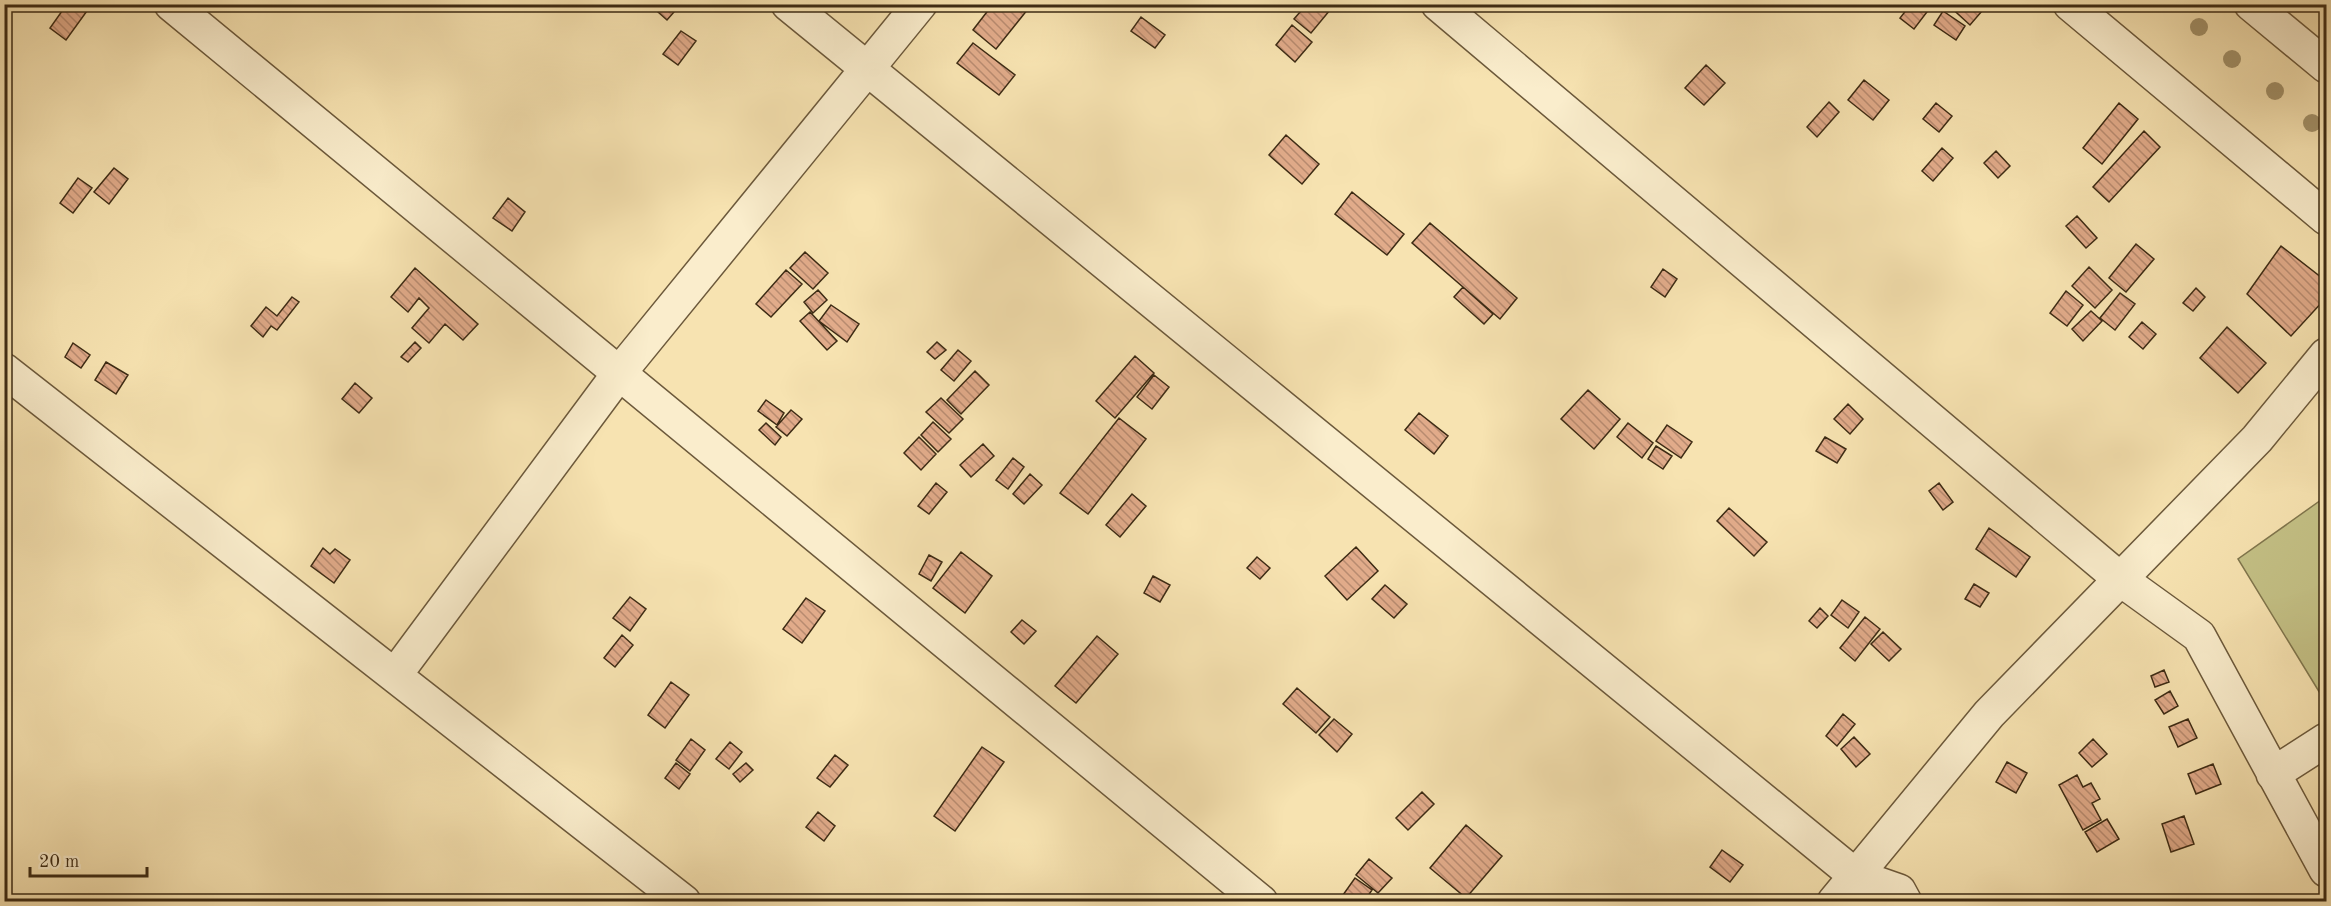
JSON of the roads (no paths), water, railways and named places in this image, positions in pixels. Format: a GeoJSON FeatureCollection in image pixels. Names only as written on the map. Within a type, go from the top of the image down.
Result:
{"type":"FeatureCollection","features":[{"type":"Feature","properties":{"kind":"street"},"geometry":{"type":"LineString","coordinates":[[171,4],[1261,902]]}},
{"type":"Feature","properties":{"kind":"street"},"geometry":{"type":"LineString","coordinates":[[789,4],[1856,876],[1899,891],[1905,902]]}},
{"type":"Feature","properties":{"kind":"street"},"geometry":{"type":"LineString","coordinates":[[395,675],[620,372],[920,4]]}},
{"type":"Feature","properties":{"kind":"street"},"geometry":{"type":"LineString","coordinates":[[1438,4],[2120,579],[2199,636],[2326,870]]}},
{"type":"Feature","properties":{"kind":"street"},"geometry":{"type":"LineString","coordinates":[[2070,4],[2326,218]]}},
{"type":"Feature","properties":{"kind":"street"},"geometry":{"type":"LineString","coordinates":[[2251,4],[2326,66]]}},
{"type":"Feature","properties":{"kind":"street"},"geometry":{"type":"LineString","coordinates":[[1834,902],[1989,714],[2256,439],[2326,355]]}},
{"type":"Feature","properties":{"kind":"street"},"geometry":{"type":"LineString","coordinates":[[4,370],[684,902]]}},
{"type":"Feature","properties":{"kind":"street"},"geometry":{"type":"LineString","coordinates":[[2273,774],[2326,740]]}}]}
